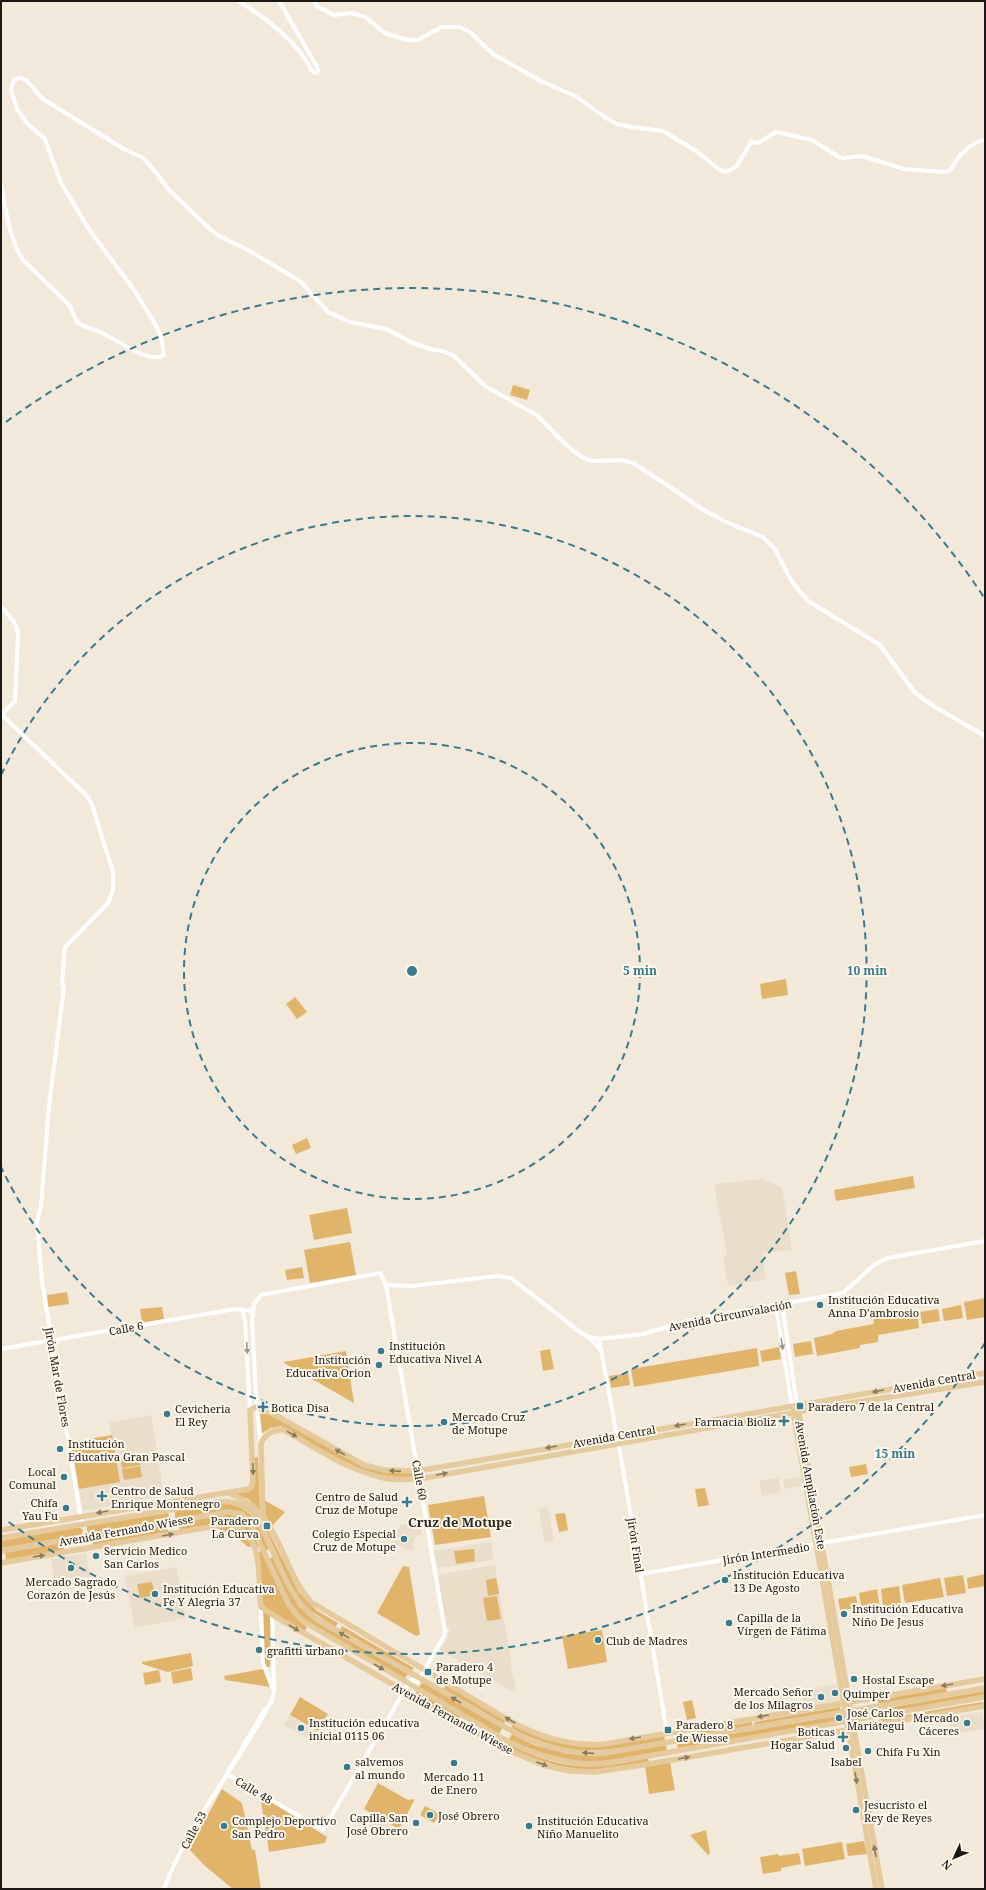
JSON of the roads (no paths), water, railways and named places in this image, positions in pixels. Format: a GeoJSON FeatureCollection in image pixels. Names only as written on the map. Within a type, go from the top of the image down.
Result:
{"type":"FeatureCollection","features":[{"type":"Feature","properties":{"kind":"main road","name":"Avenida Central"},"geometry":{"type":"LineString","coordinates":[[257,1407],[277,1416],[364,1465],[384,1470],[418,1471],[617,1435],[985,1373]]}},
{"type":"Feature","properties":{"kind":"main road","name":"Avenida Central"},"geometry":{"type":"LineString","coordinates":[[261,1444],[266,1435],[278,1430],[284,1430],[345,1464],[368,1474],[390,1479],[419,1479],[796,1412],[985,1382]]}},
{"type":"Feature","properties":{"kind":"main road","name":"Avenida Ampliacion Este"},"geometry":{"type":"LineString","coordinates":[[795,1405],[847,1712],[850,1721]]}},
{"type":"Feature","properties":{"kind":"main road"},"geometry":{"type":"LineString","coordinates":[[250,1410],[257,1407]]}},
{"type":"Feature","properties":{"kind":"main road","name":"Avenida Fernando Wiesse"},"geometry":{"type":"LineString","coordinates":[[1,1530],[168,1501],[249,1489],[254,1481],[250,1410]]}},
{"type":"Feature","properties":{"kind":"main road"},"geometry":{"type":"LineString","coordinates":[[261,1444],[264,1531]]}},
{"type":"Feature","properties":{"kind":"main road"},"geometry":{"type":"LineString","coordinates":[[228,1493],[244,1499],[263,1515],[286,1558],[298,1585],[311,1602],[526,1730],[549,1738],[574,1743],[602,1744],[985,1679]]}},
{"type":"Feature","properties":{"kind":"main road","name":"Avenida Fernando Wiesse"},"geometry":{"type":"LineString","coordinates":[[1,1538],[227,1501],[240,1504],[248,1508],[255,1516],[264,1531],[292,1593],[308,1613],[324,1624],[519,1735],[553,1748],[600,1753],[985,1688]]}},
{"type":"Feature","properties":{"kind":"main road","name":"Avenida Fernando Wiesse"},"geometry":{"type":"LineString","coordinates":[[1,1551],[231,1511],[239,1513],[246,1517],[252,1527],[290,1605],[301,1620],[409,1685],[507,1741],[546,1757],[568,1762],[597,1764],[985,1697]]}},
{"type":"Feature","properties":{"kind":"main road","name":"Avenida Fernando Wiesse"},"geometry":{"type":"LineString","coordinates":[[1,1563],[227,1524],[235,1526],[247,1533],[256,1550],[261,1607],[503,1748],[546,1766],[570,1771],[595,1772],[621,1768],[985,1706]]}},
{"type":"Feature","properties":{"kind":"main road"},"geometry":{"type":"LineString","coordinates":[[265,1555],[273,1552]]}},
{"type":"Feature","properties":{"kind":"main road"},"geometry":{"type":"LineString","coordinates":[[850,1721],[848,1730],[876,1889]]}},
{"type":"Feature","properties":{"kind":"main road"},"geometry":{"type":"LineString","coordinates":[[850,1721],[855,1729],[882,1889]]}},
{"type":"Feature","properties":{"kind":"main road","name":"Jirón Final"},"geometry":{"type":"LineString","coordinates":[[667,1733],[670,1752]]}},
{"type":"Feature","properties":{"kind":"street"},"geometry":{"type":"LineString","coordinates":[[239,1],[264,17],[289,40],[308,62],[312,71],[316,73],[318,70],[317,67],[279,1]]}},
{"type":"Feature","properties":{"kind":"street"},"geometry":{"type":"LineString","coordinates":[[314,1],[317,6],[334,15],[351,13],[365,17],[385,33],[407,40],[418,40],[442,27],[460,27],[470,32],[493,54],[541,81],[577,97],[617,124],[662,131],[696,151],[720,170],[726,172],[736,167],[751,142],[758,143],[776,132],[812,140],[839,157],[844,158],[862,156],[904,169],[945,172],[950,171],[958,158],[976,142],[985,140]]}},
{"type":"Feature","properties":{"kind":"street"},"geometry":{"type":"LineString","coordinates":[[1,185],[7,216],[15,245],[23,260],[70,306],[77,322],[103,333],[131,350],[158,358],[164,355],[161,336],[154,322],[134,290],[88,228],[61,183],[45,140],[27,123],[17,109],[11,90],[14,79],[20,78],[27,81],[43,99],[101,135],[143,158],[168,189],[211,230],[219,236],[246,249],[300,280],[328,312],[350,322],[386,329],[413,343],[430,349],[450,353],[484,386],[538,416],[563,442],[582,457],[592,461],[622,460],[633,463],[702,509],[724,521],[762,537],[775,549],[792,582],[808,601],[880,645],[915,693],[935,707],[985,736]]}},
{"type":"Feature","properties":{"kind":"street"},"geometry":{"type":"LineString","coordinates":[[1,606],[14,622],[18,632],[15,701],[1,714]]}},
{"type":"Feature","properties":{"kind":"street","name":"Jirón Mar de Flores"},"geometry":{"type":"LineString","coordinates":[[1,714],[87,796],[92,805],[113,872],[114,884],[112,895],[108,903],[65,947],[62,984],[64,987],[49,1106],[41,1206],[38,1218],[39,1253],[51,1340],[82,1525]]}},
{"type":"Feature","properties":{"kind":"street","name":"Avenida Circunvalación"},"geometry":{"type":"LineString","coordinates":[[386,1286],[412,1286],[497,1276],[511,1278],[588,1336],[599,1339],[643,1334],[691,1320],[776,1306],[844,1292],[874,1265],[887,1258],[985,1241]]}},
{"type":"Feature","properties":{"kind":"street","name":"Calle 60"},"geometry":{"type":"LineString","coordinates":[[252,1311],[254,1304],[260,1295],[380,1273],[386,1286],[445,1630],[444,1636],[418,1678]]}},
{"type":"Feature","properties":{"kind":"street","name":"Avenida Ampliacion Este"},"geometry":{"type":"LineString","coordinates":[[782,1304],[795,1405]]}},
{"type":"Feature","properties":{"kind":"street","name":"Avenida Ampliacion Este"},"geometry":{"type":"LineString","coordinates":[[776,1306],[795,1405]]}},
{"type":"Feature","properties":{"kind":"street"},"geometry":{"type":"LineString","coordinates":[[242,1309],[245,1321],[250,1410]]}},
{"type":"Feature","properties":{"kind":"street","name":"Calle 6"},"geometry":{"type":"LineString","coordinates":[[1,1349],[242,1309],[252,1311]]}},
{"type":"Feature","properties":{"kind":"street"},"geometry":{"type":"LineString","coordinates":[[252,1311],[253,1364],[261,1444]]}},
{"type":"Feature","properties":{"kind":"street"},"geometry":{"type":"LineString","coordinates":[[588,1336],[601,1351]]}},
{"type":"Feature","properties":{"kind":"street","name":"Jirón Final"},"geometry":{"type":"LineString","coordinates":[[599,1339],[641,1574],[667,1733]]}},
{"type":"Feature","properties":{"kind":"street","name":"Jirón Intermedio"},"geometry":{"type":"LineString","coordinates":[[641,1574],[985,1515]]}},
{"type":"Feature","properties":{"kind":"street","name":"Calle 53"},"geometry":{"type":"LineString","coordinates":[[261,1607],[263,1663],[274,1691]]}},
{"type":"Feature","properties":{"kind":"street","name":"Calle 53"},"geometry":{"type":"LineString","coordinates":[[164,1889],[194,1825],[264,1716],[274,1696],[272,1614]]}},
{"type":"Feature","properties":{"kind":"street"},"geometry":{"type":"LineString","coordinates":[[404,1691],[409,1685],[415,1684],[418,1678]]}},
{"type":"Feature","properties":{"kind":"street","name":"Calle 48"},"geometry":{"type":"LineString","coordinates":[[227,1774],[323,1830],[404,1691]]}},
{"type":"Feature","properties":{"kind":"place","name":"Institución Educativa Anna D'ambrosio"},"geometry":{"type":"Point","coordinates":[820,1305]}},
{"type":"Feature","properties":{"kind":"place","name":"Institución Educativa Nivel A"},"geometry":{"type":"Point","coordinates":[381,1351]}},
{"type":"Feature","properties":{"kind":"place","name":"Institución Educativa Orion"},"geometry":{"type":"Point","coordinates":[379,1365]}},
{"type":"Feature","properties":{"kind":"place","name":"Paradero 7 de la Central"},"geometry":{"type":"Point","coordinates":[800,1406]}},
{"type":"Feature","properties":{"kind":"place","name":"Botica Disa"},"geometry":{"type":"Point","coordinates":[263,1407]}},
{"type":"Feature","properties":{"kind":"place","name":"Cevicheria El Rey"},"geometry":{"type":"Point","coordinates":[167,1414]}},
{"type":"Feature","properties":{"kind":"place","name":"Farmacia Bioliz"},"geometry":{"type":"Point","coordinates":[784,1421]}},
{"type":"Feature","properties":{"kind":"place","name":"Mercado Cruz de Motupe"},"geometry":{"type":"Point","coordinates":[444,1422]}},
{"type":"Feature","properties":{"kind":"place","name":"Institución Educativa Gran Pascal"},"geometry":{"type":"Point","coordinates":[60,1449]}},
{"type":"Feature","properties":{"kind":"place","name":"Local Comunal"},"geometry":{"type":"Point","coordinates":[64,1477]}},
{"type":"Feature","properties":{"kind":"place","name":"Centro de Salud Enrique Montenegro"},"geometry":{"type":"Point","coordinates":[102,1496]}},
{"type":"Feature","properties":{"kind":"place","name":"Centro de Salud Cruz de Motupe"},"geometry":{"type":"Point","coordinates":[407,1502]}},
{"type":"Feature","properties":{"kind":"place","name":"Chifa Yau Fu"},"geometry":{"type":"Point","coordinates":[66,1508]}},
{"type":"Feature","properties":{"kind":"place","name":"Paradero La Curva"},"geometry":{"type":"Point","coordinates":[267,1526]}},
{"type":"Feature","properties":{"kind":"place","name":"Colegio Especial Cruz de Motupe"},"geometry":{"type":"Point","coordinates":[404,1539]}},
{"type":"Feature","properties":{"kind":"place","name":"Servicio Medico San Carlos"},"geometry":{"type":"Point","coordinates":[96,1556]}},
{"type":"Feature","properties":{"kind":"place","name":"Mercado Sagrado Corazón de Jesús"},"geometry":{"type":"Point","coordinates":[71,1568]}},
{"type":"Feature","properties":{"kind":"place","name":"Institución Educativa 13 De Agosto"},"geometry":{"type":"Point","coordinates":[725,1580]}},
{"type":"Feature","properties":{"kind":"place","name":"Institución Educativa Fe Y Alegria 37"},"geometry":{"type":"Point","coordinates":[155,1594]}},
{"type":"Feature","properties":{"kind":"place","name":"Institución Educativa Niño De Jesus"},"geometry":{"type":"Point","coordinates":[844,1614]}},
{"type":"Feature","properties":{"kind":"place","name":"Capilla de la Vírgen de Fátima"},"geometry":{"type":"Point","coordinates":[729,1623]}},
{"type":"Feature","properties":{"kind":"place","name":"Club de Madres"},"geometry":{"type":"Point","coordinates":[598,1640]}},
{"type":"Feature","properties":{"kind":"place","name":"grafitti urbano"},"geometry":{"type":"Point","coordinates":[259,1650]}},
{"type":"Feature","properties":{"kind":"place","name":"Paradero 4 de Motupe"},"geometry":{"type":"Point","coordinates":[428,1672]}},
{"type":"Feature","properties":{"kind":"place","name":"Hostal Escape"},"geometry":{"type":"Point","coordinates":[854,1679]}},
{"type":"Feature","properties":{"kind":"place","name":"Quimper"},"geometry":{"type":"Point","coordinates":[835,1693]}},
{"type":"Feature","properties":{"kind":"place","name":"Mercado Señor de los Milagros"},"geometry":{"type":"Point","coordinates":[821,1697]}},
{"type":"Feature","properties":{"kind":"place","name":"José Carlos Mariátegui"},"geometry":{"type":"Point","coordinates":[839,1718]}},
{"type":"Feature","properties":{"kind":"place","name":"Mercado Cáceres"},"geometry":{"type":"Point","coordinates":[967,1723]}},
{"type":"Feature","properties":{"kind":"place","name":"Institución educativa inicial 0115 06"},"geometry":{"type":"Point","coordinates":[301,1728]}},
{"type":"Feature","properties":{"kind":"place","name":"Paradero 8 de Wiesse"},"geometry":{"type":"Point","coordinates":[668,1730]}},
{"type":"Feature","properties":{"kind":"place","name":"Boticas Hogar Salud"},"geometry":{"type":"Point","coordinates":[843,1737]}},
{"type":"Feature","properties":{"kind":"place","name":"Isabel"},"geometry":{"type":"Point","coordinates":[846,1748]}},
{"type":"Feature","properties":{"kind":"place","name":"Chifa Fu Xin"},"geometry":{"type":"Point","coordinates":[868,1751]}},
{"type":"Feature","properties":{"kind":"place","name":"Mercado 11 de Enero"},"geometry":{"type":"Point","coordinates":[454,1763]}},
{"type":"Feature","properties":{"kind":"place","name":"salvemos al mundo"},"geometry":{"type":"Point","coordinates":[347,1767]}},
{"type":"Feature","properties":{"kind":"place","name":"Jesucristo el Rey de Reyes"},"geometry":{"type":"Point","coordinates":[856,1810]}},
{"type":"Feature","properties":{"kind":"place","name":"José Obrero"},"geometry":{"type":"Point","coordinates":[430,1815]}},
{"type":"Feature","properties":{"kind":"place","name":"Capilla San José Obrero"},"geometry":{"type":"Point","coordinates":[416,1823]}},
{"type":"Feature","properties":{"kind":"place","name":"Complejo Deportivo San Pedro"},"geometry":{"type":"Point","coordinates":[224,1826]}},
{"type":"Feature","properties":{"kind":"place","name":"Institución Educativa Niño Manuelito"},"geometry":{"type":"Point","coordinates":[529,1826]}},
{"type":"Feature","properties":{"kind":"district","name":"Cruz de Motupe"},"geometry":{"type":"Point","coordinates":[460,1522]}}]}
